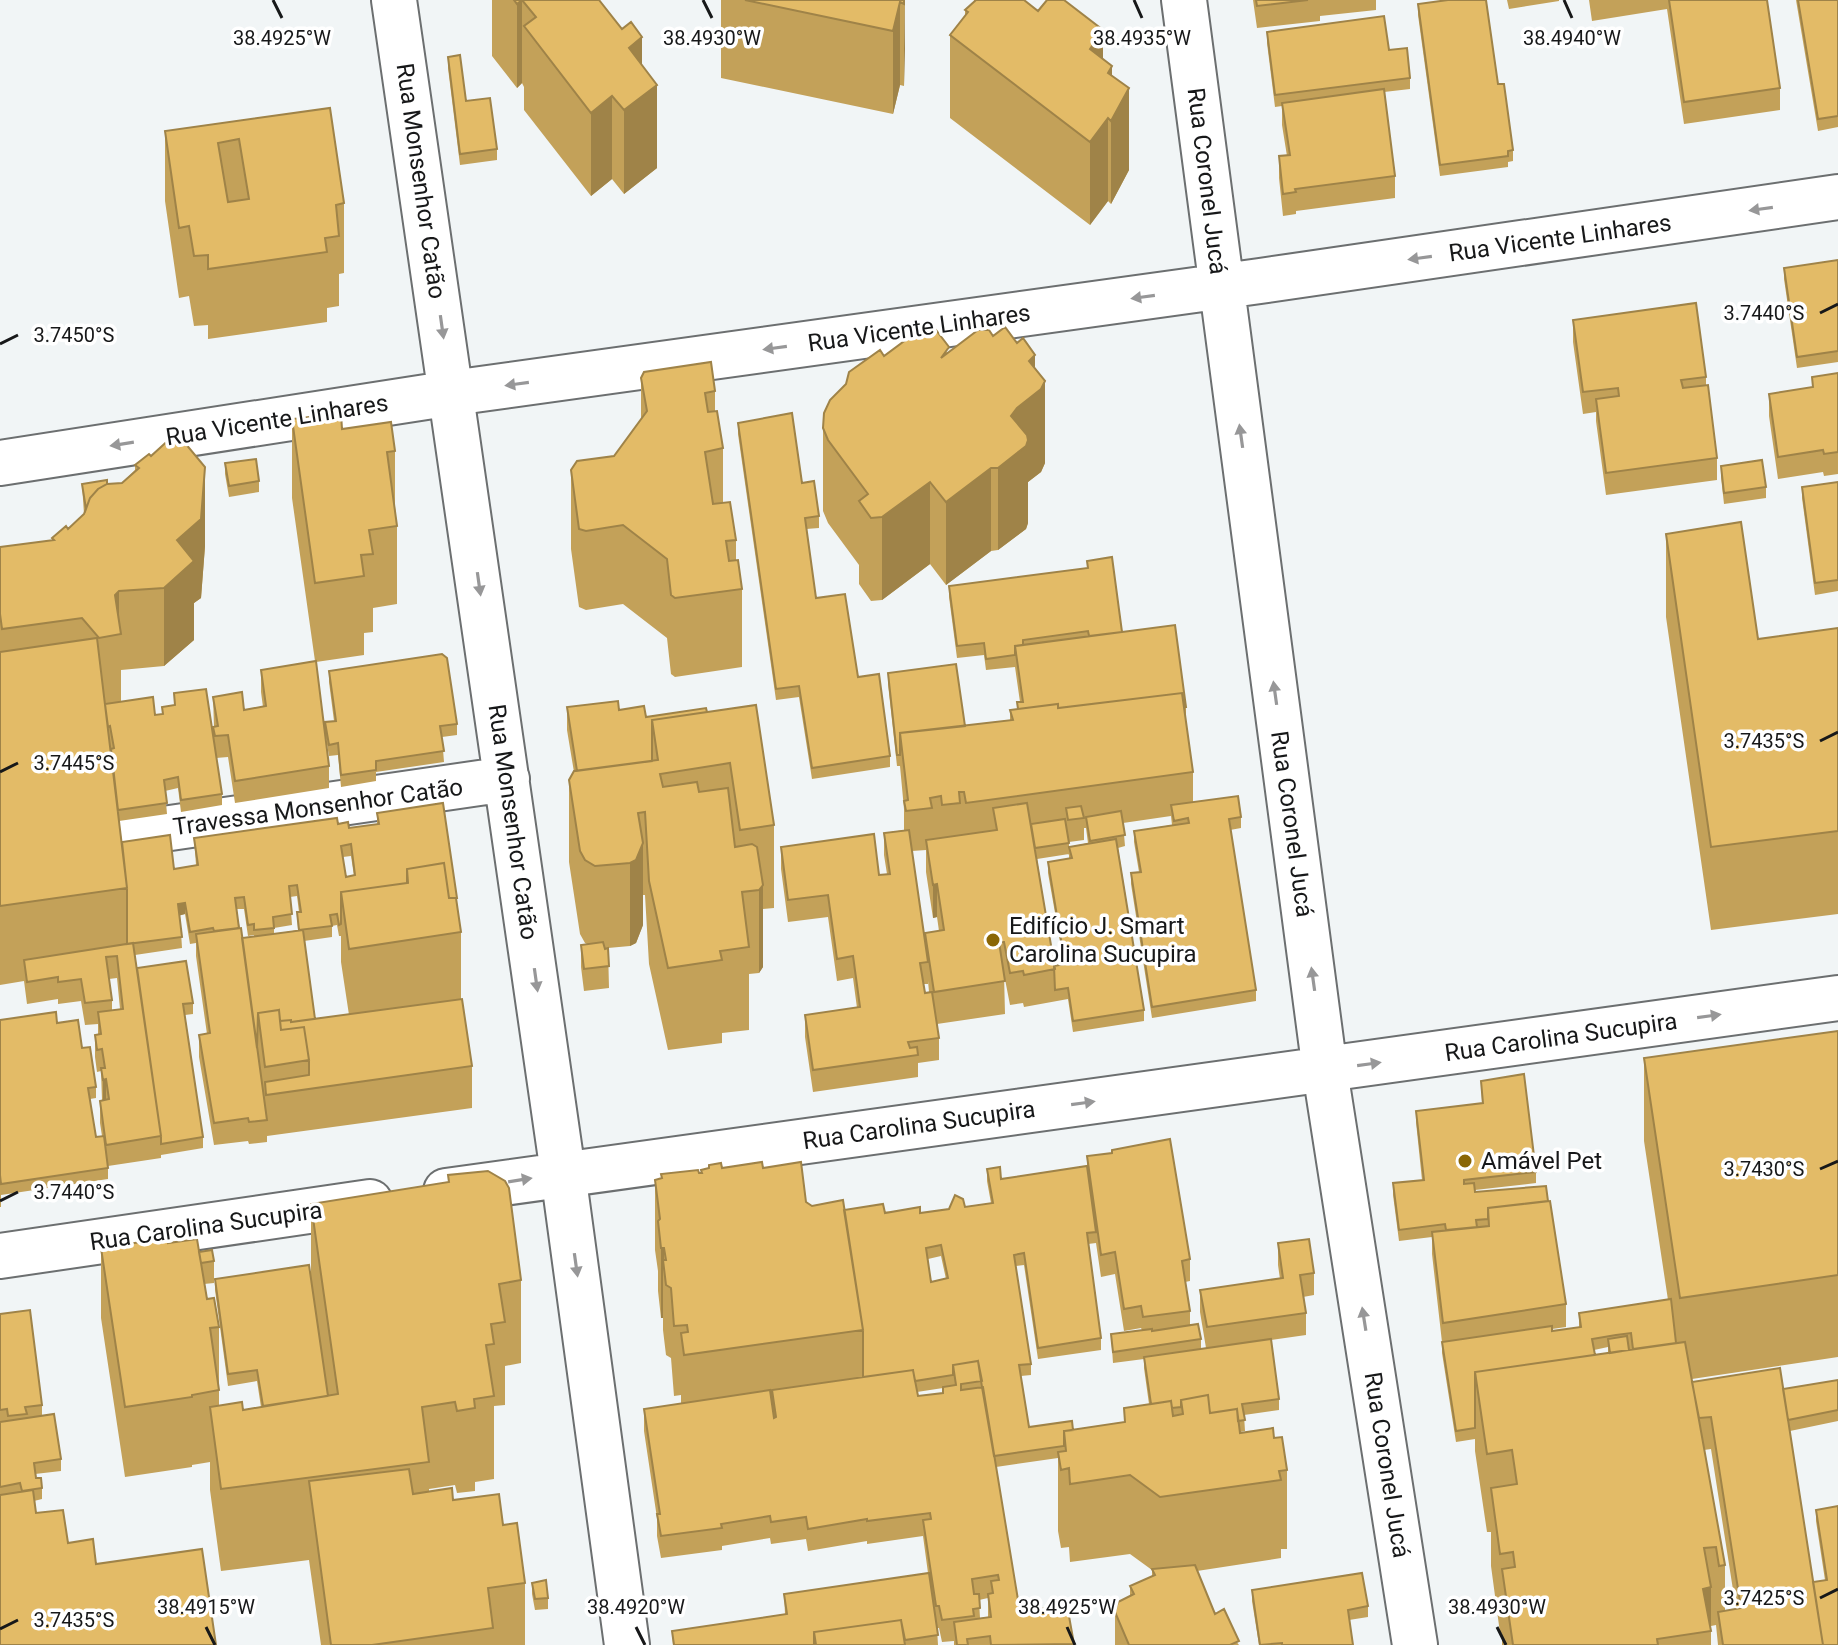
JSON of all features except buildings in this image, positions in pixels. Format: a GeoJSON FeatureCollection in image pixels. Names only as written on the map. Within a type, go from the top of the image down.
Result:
{"type":"FeatureCollection","features":[{"type":"Feature","properties":{"kind":"street","name":"Rua Monsenhor Catão"},"geometry":{"type":"LineString","coordinates":[[394,0],[563,1173],[627,1645]]}},
{"type":"Feature","properties":{"kind":"street","name":"Rua Coronel Jucá"},"geometry":{"type":"LineString","coordinates":[[1184,0],[1325,1071],[1415,1645]]}},
{"type":"Feature","properties":{"kind":"street","name":"Rua Vicente Linhares"},"geometry":{"type":"LineString","coordinates":[[0,463],[452,393],[1838,197]]}},
{"type":"Feature","properties":{"kind":"street","name":"Travessa Monsenhor Catão"},"geometry":{"type":"LineString","coordinates":[[129,834],[507,779]]}},
{"type":"Feature","properties":{"kind":"street","name":"Rua Carolina Sucupira"},"geometry":{"type":"LineString","coordinates":[[0,1256],[563,1173],[1325,1071],[1838,998]]}},
{"type":"Feature","properties":{"kind":"place","name":"Edifício J. Smart Carolina Sucupira"},"geometry":{"type":"Point","coordinates":[993,940]}},
{"type":"Feature","properties":{"kind":"place","name":"Amável Pet"},"geometry":{"type":"Point","coordinates":[1465,1161]}}]}
